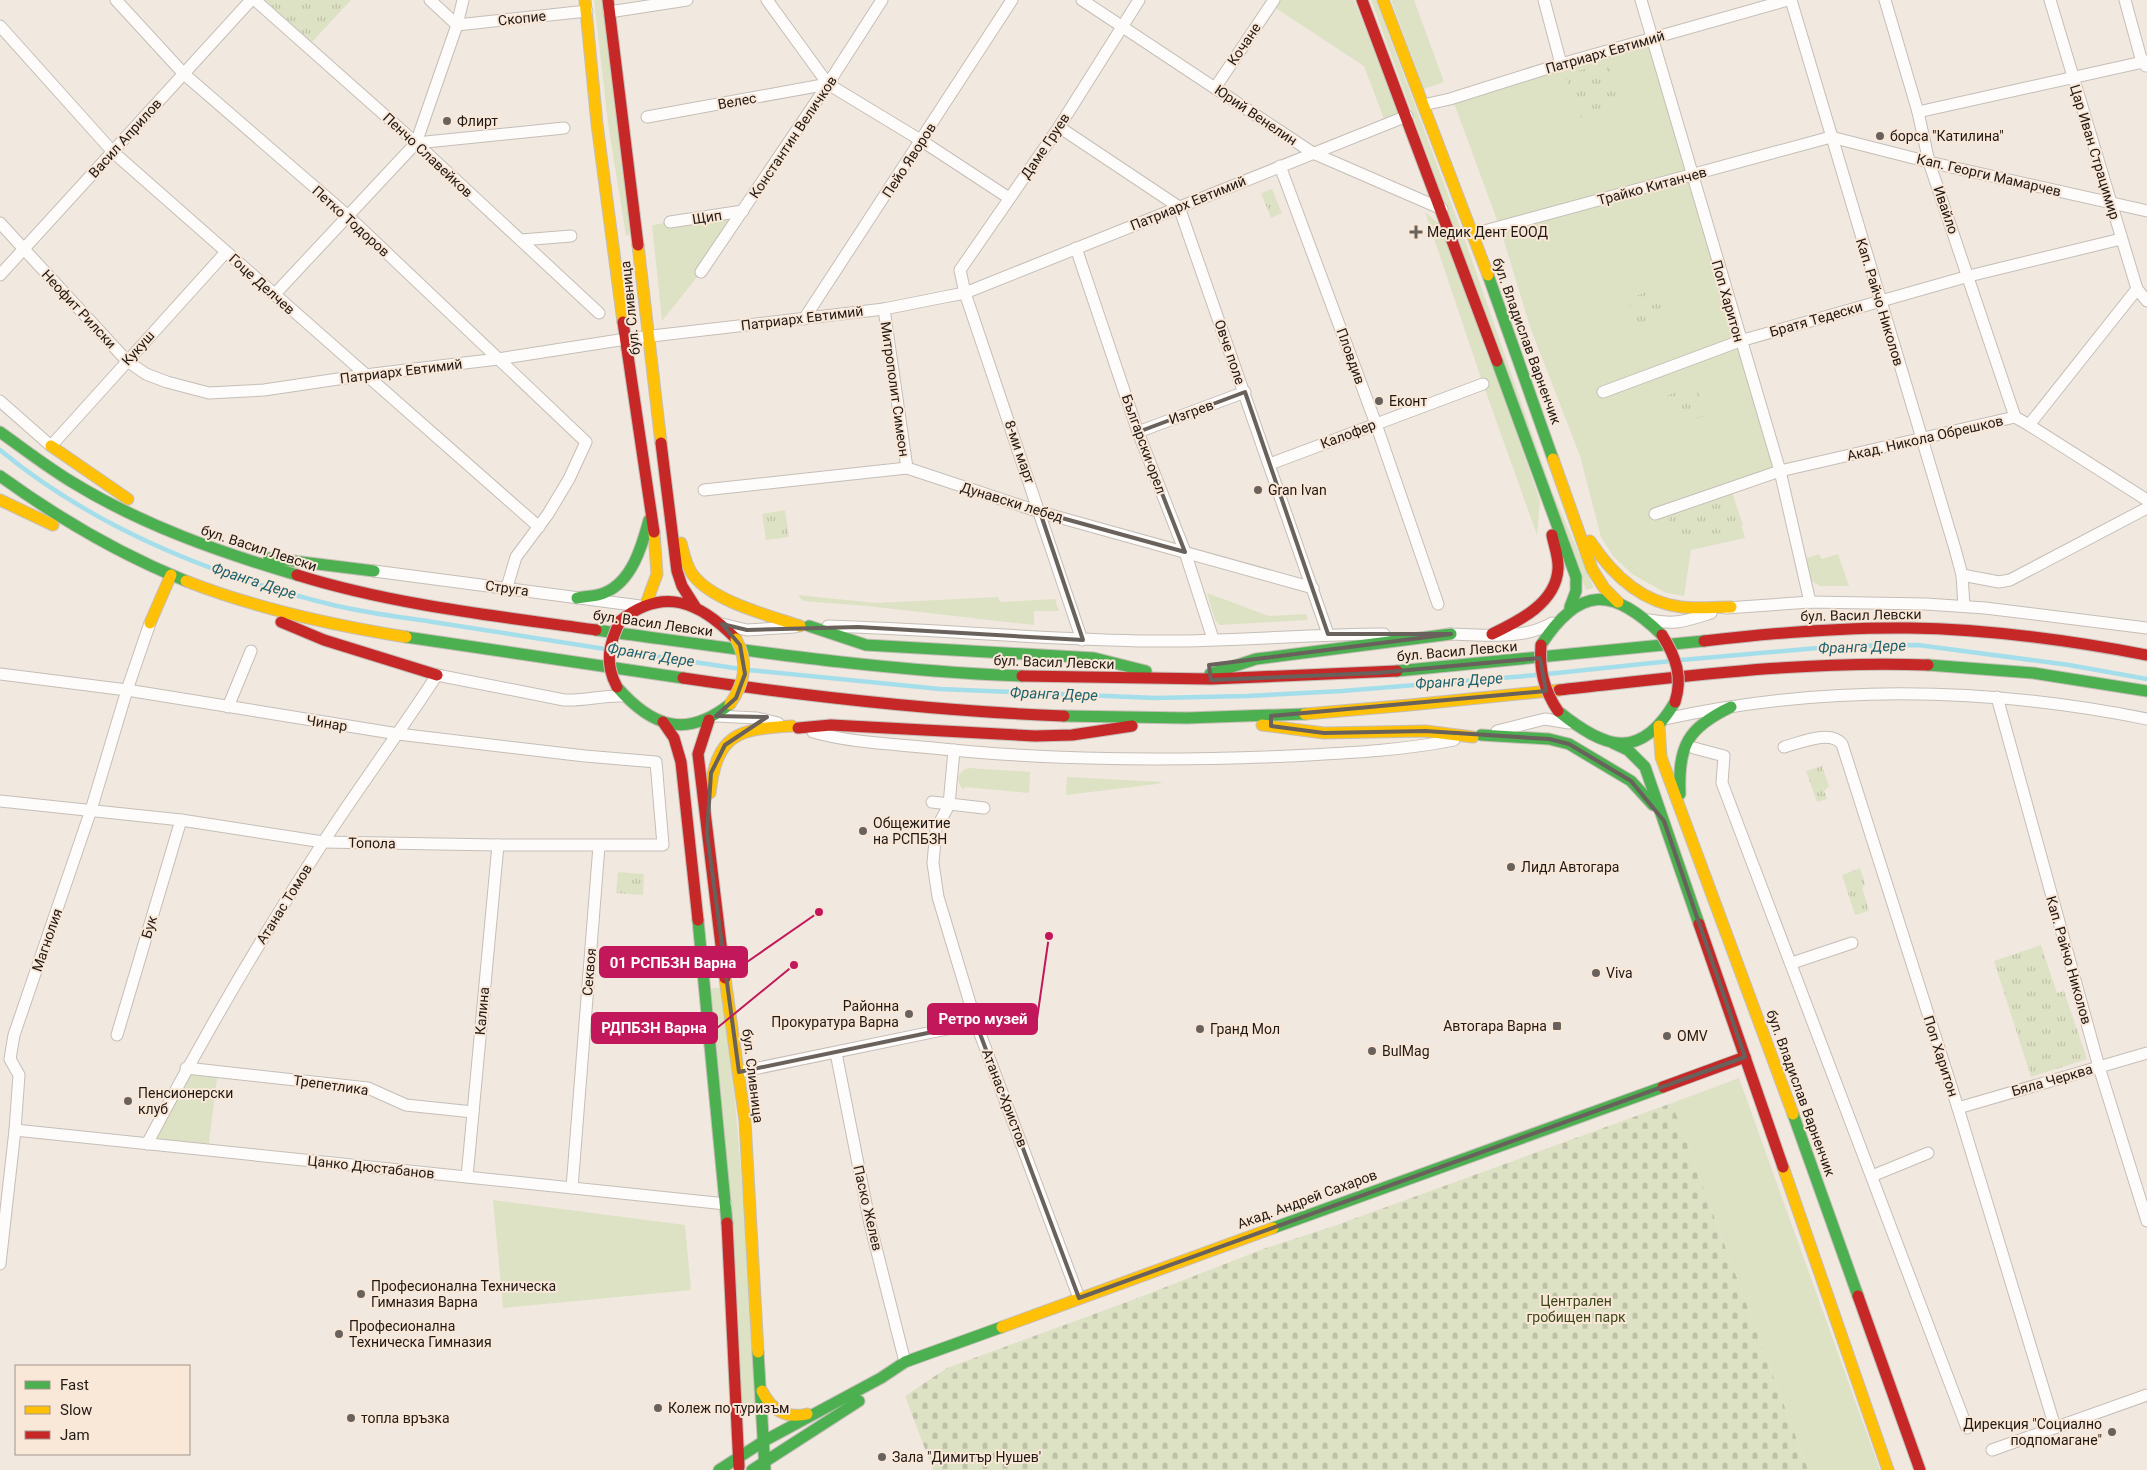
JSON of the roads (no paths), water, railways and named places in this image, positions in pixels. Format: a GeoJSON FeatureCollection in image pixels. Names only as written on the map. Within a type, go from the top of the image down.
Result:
{"type":"FeatureCollection","features":[{"type":"Feature","properties":{"kind":"main road"},"geometry":{"type":"LineString","coordinates":[[1362,0],[1442,209],[1576,576],[1576,591],[1570,607]]}},
{"type":"Feature","properties":{"kind":"main road","name":"бул. Владислав Варненчик"},"geometry":{"type":"LineString","coordinates":[[1383,0],[1473,234],[1592,569],[1604,588],[1618,602]]}},
{"type":"Feature","properties":{"kind":"main road","name":"бул. Сливница"},"geometry":{"type":"LineString","coordinates":[[586,5],[597,124],[626,339],[652,511],[657,574],[643,605]]}},
{"type":"Feature","properties":{"kind":"main road","name":"бул. Сливница"},"geometry":{"type":"LineString","coordinates":[[608,6],[624,121],[648,336],[679,578],[696,608]]}},
{"type":"Feature","properties":{"kind":"main road","name":"бул. Васил Левски"},"geometry":{"type":"LineString","coordinates":[[0,432],[74,483],[153,525],[183,539],[305,579],[425,605],[773,654],[946,672],[1186,680],[1284,678],[1471,665],[1748,636],[1866,628],[1911,628],[2031,636],[2147,655]]}},
{"type":"Feature","properties":{"kind":"main road"},"geometry":{"type":"LineString","coordinates":[[51,446],[183,539]]}},
{"type":"Feature","properties":{"kind":"main road"},"geometry":{"type":"LineString","coordinates":[[0,476],[42,506],[150,566]]}},
{"type":"Feature","properties":{"kind":"main road"},"geometry":{"type":"LineString","coordinates":[[1492,634],[1526,617],[1543,601],[1554,584],[1558,569],[1547,496]]}},
{"type":"Feature","properties":{"kind":"main road"},"geometry":{"type":"LineString","coordinates":[[0,500],[30,515],[171,576],[284,613],[370,632],[802,694],[980,711],[1188,718]]}},
{"type":"Feature","properties":{"kind":"main road"},"geometry":{"type":"LineString","coordinates":[[670,510],[688,564],[699,582],[716,593],[804,626],[866,645],[1094,658],[1186,680],[1256,659],[1450,634]]}},
{"type":"Feature","properties":{"kind":"main road"},"geometry":{"type":"LineString","coordinates":[[1571,510],[1600,558],[1618,577],[1640,592],[1652,599],[1673,606],[1731,607]]}},
{"type":"Feature","properties":{"kind":"main road"},"geometry":{"type":"LineString","coordinates":[[577,598],[605,593],[620,581],[640,552],[652,511]]}},
{"type":"Feature","properties":{"kind":"main road"},"geometry":{"type":"LineString","coordinates":[[209,548],[374,571]]}},
{"type":"Feature","properties":{"kind":"main road"},"geometry":{"type":"LineString","coordinates":[[150,623],[171,576]]}},
{"type":"Feature","properties":{"kind":"main road"},"geometry":{"type":"LineString","coordinates":[[189,582],[324,640],[436,675]]}},
{"type":"Feature","properties":{"kind":"main road"},"geometry":{"type":"LineString","coordinates":[[1613,743],[1623,744],[1641,739],[1662,723],[1675,702],[1680,688],[1680,672],[1674,654],[1662,635],[1647,619],[1627,605],[1597,599],[1578,603],[1570,607],[1556,621],[1541,645],[1540,663],[1542,679],[1548,696],[1558,711],[1573,724],[1592,736],[1628,750],[1645,767],[1888,1470]]}},
{"type":"Feature","properties":{"kind":"main road"},"geometry":{"type":"LineString","coordinates":[[655,601],[674,601],[696,608],[722,624],[736,638],[744,654],[745,674],[740,691],[730,704],[713,718],[689,726],[663,722],[640,710],[620,691],[608,669],[607,661],[612,637],[620,621],[643,605],[655,601]]}},
{"type":"Feature","properties":{"kind":"main road"},"geometry":{"type":"LineString","coordinates":[[707,833],[711,773],[715,760],[725,745],[738,735],[752,728],[831,726],[1060,736],[1188,718],[1364,710],[1707,674],[1842,665],[1925,665],[1987,669],[2059,676],[2147,691]]}},
{"type":"Feature","properties":{"kind":"main road"},"geometry":{"type":"LineString","coordinates":[[1682,813],[1679,770],[1684,744],[1704,720],[1731,707]]}},
{"type":"Feature","properties":{"kind":"main road"},"geometry":{"type":"LineString","coordinates":[[1200,717],[1324,733],[1426,731],[1477,736],[1549,739],[1569,744],[1631,781],[1647,797],[1664,821]]}},
{"type":"Feature","properties":{"kind":"main road","name":"бул. Сливница"},"geometry":{"type":"LineString","coordinates":[[713,718],[702,737],[698,754],[744,1121],[765,1466]]}},
{"type":"Feature","properties":{"kind":"main road"},"geometry":{"type":"LineString","coordinates":[[663,722],[674,736],[682,757],[726,1204],[739,1464]]}},
{"type":"Feature","properties":{"kind":"main road","name":"бул. Владислав Варненчик"},"geometry":{"type":"LineString","coordinates":[[1662,723],[1658,742],[1661,757],[1772,1057],[1920,1470]]}},
{"type":"Feature","properties":{"kind":"main road"},"geometry":{"type":"LineString","coordinates":[[705,989],[726,987]]}},
{"type":"Feature","properties":{"kind":"main road","name":"Акад. Андрей Сахаров"},"geometry":{"type":"LineString","coordinates":[[719,1470],[739,1464],[764,1441],[882,1378],[905,1362],[1745,1057]]}},
{"type":"Feature","properties":{"kind":"main road","name":"Акад. Андрей Сахаров"},"geometry":{"type":"LineString","coordinates":[[752,1470],[765,1466],[861,1400],[882,1378]]}},
{"type":"Feature","properties":{"kind":"main road"},"geometry":{"type":"LineString","coordinates":[[761,1389],[768,1403],[781,1414],[800,1416],[822,1410]]}},
{"type":"Feature","properties":{"kind":"street","name":"Петко Тодоров"},"geometry":{"type":"LineString","coordinates":[[116,0],[184,74],[348,216],[586,442],[569,479],[539,526]]}},
{"type":"Feature","properties":{"kind":"street","name":"Васил Априлов"},"geometry":{"type":"LineString","coordinates":[[0,275],[251,0]]}},
{"type":"Feature","properties":{"kind":"street","name":"Пенчо Славейков"},"geometry":{"type":"LineString","coordinates":[[255,0],[416,143],[599,313]]}},
{"type":"Feature","properties":{"kind":"street"},"geometry":{"type":"LineString","coordinates":[[430,0],[457,25]]}},
{"type":"Feature","properties":{"kind":"street"},"geometry":{"type":"LineString","coordinates":[[274,295],[416,143],[457,25],[463,0]]}},
{"type":"Feature","properties":{"kind":"street"},"geometry":{"type":"LineString","coordinates":[[608,6],[687,0]]}},
{"type":"Feature","properties":{"kind":"street"},"geometry":{"type":"LineString","coordinates":[[767,0],[828,84],[922,141],[1009,198]]}},
{"type":"Feature","properties":{"kind":"street","name":"Константин Величков"},"geometry":{"type":"LineString","coordinates":[[701,272],[828,84],[882,0]]}},
{"type":"Feature","properties":{"kind":"street","name":"Пейо Яворов"},"geometry":{"type":"LineString","coordinates":[[804,319],[922,141],[1012,0]]}},
{"type":"Feature","properties":{"kind":"street","name":"Юрий Венелин"},"geometry":{"type":"LineString","coordinates":[[1082,0],[1313,153],[1442,209]]}},
{"type":"Feature","properties":{"kind":"street","name":"Даме Груев"},"geometry":{"type":"LineString","coordinates":[[965,293],[960,270],[1059,127],[1138,0]]}},
{"type":"Feature","properties":{"kind":"street","name":"Кочане"},"geometry":{"type":"LineString","coordinates":[[1215,88],[1274,0]]}},
{"type":"Feature","properties":{"kind":"street"},"geometry":{"type":"LineString","coordinates":[[1544,0],[1561,64]]}},
{"type":"Feature","properties":{"kind":"street","name":"Поп Харитон"},"geometry":{"type":"LineString","coordinates":[[1641,0],[1740,341],[1780,471],[1810,602]]}},
{"type":"Feature","properties":{"kind":"street","name":"Патриарх Евтимий"},"geometry":{"type":"LineString","coordinates":[[1423,105],[1450,99],[1561,64],[1789,0]]}},
{"type":"Feature","properties":{"kind":"street","name":"Кап. Райчо Николов"},"geometry":{"type":"LineString","coordinates":[[1789,0],[1962,575],[1964,606]]}},
{"type":"Feature","properties":{"kind":"street","name":"Ивайло"},"geometry":{"type":"LineString","coordinates":[[1885,0],[1918,112],[1929,162],[2015,417]]}},
{"type":"Feature","properties":{"kind":"street","name":"Цар Иван Страцимир"},"geometry":{"type":"LineString","coordinates":[[2050,0],[2112,203],[2121,240],[2137,289],[2147,301]]}},
{"type":"Feature","properties":{"kind":"street"},"geometry":{"type":"LineString","coordinates":[[1918,112],[2145,63],[2125,0]]}},
{"type":"Feature","properties":{"kind":"street","name":"Скопие"},"geometry":{"type":"LineString","coordinates":[[457,25],[586,5]]}},
{"type":"Feature","properties":{"kind":"street","name":"Гоце Делчев"},"geometry":{"type":"LineString","coordinates":[[0,26],[113,152],[539,526]]}},
{"type":"Feature","properties":{"kind":"street","name":"Велес"},"geometry":{"type":"LineString","coordinates":[[646,117],[828,84]]}},
{"type":"Feature","properties":{"kind":"street","name":"Патриарх Евтимий"},"geometry":{"type":"LineString","coordinates":[[167,382],[209,392],[264,390],[365,375],[498,359],[648,336],[884,309],[965,293],[1407,116]]}},
{"type":"Feature","properties":{"kind":"street"},"geometry":{"type":"LineString","coordinates":[[1059,127],[1179,206]]}},
{"type":"Feature","properties":{"kind":"street"},"geometry":{"type":"LineString","coordinates":[[416,143],[564,128]]}},
{"type":"Feature","properties":{"kind":"street","name":"Кап. Георги Мамарчев"},"geometry":{"type":"LineString","coordinates":[[1831,137],[1929,162],[2147,211]]}},
{"type":"Feature","properties":{"kind":"street","name":"Трайко Китанчев"},"geometry":{"type":"LineString","coordinates":[[1473,234],[1831,137]]}},
{"type":"Feature","properties":{"kind":"street","name":"Пловдив"},"geometry":{"type":"LineString","coordinates":[[1280,166],[1376,424],[1438,604]]}},
{"type":"Feature","properties":{"kind":"street","name":"Овче поле"},"geometry":{"type":"LineString","coordinates":[[1179,206],[1328,634]]}},
{"type":"Feature","properties":{"kind":"street","name":"Щип"},"geometry":{"type":"LineString","coordinates":[[670,222],[743,211]]}},
{"type":"Feature","properties":{"kind":"street","name":"Неофит Рилски"},"geometry":{"type":"LineString","coordinates":[[0,223],[127,361],[146,374],[167,382]]}},
{"type":"Feature","properties":{"kind":"street"},"geometry":{"type":"LineString","coordinates":[[521,240],[571,236]]}},
{"type":"Feature","properties":{"kind":"street","name":"Братя Тедески"},"geometry":{"type":"LineString","coordinates":[[1603,392],[1740,341],[1969,276],[2121,240]]}},
{"type":"Feature","properties":{"kind":"street","name":"Български орел"},"geometry":{"type":"LineString","coordinates":[[1076,248],[1138,432],[1185,552],[1213,639]]}},
{"type":"Feature","properties":{"kind":"street","name":"Кукуш"},"geometry":{"type":"LineString","coordinates":[[51,446],[226,252]]}},
{"type":"Feature","properties":{"kind":"street"},"geometry":{"type":"LineString","coordinates":[[2137,289],[2028,424],[2147,500]]}},
{"type":"Feature","properties":{"kind":"street","name":"8-ми март"},"geometry":{"type":"LineString","coordinates":[[965,293],[1082,640]]}},
{"type":"Feature","properties":{"kind":"street","name":"Митрополит Симеон"},"geometry":{"type":"LineString","coordinates":[[884,309],[907,468]]}},
{"type":"Feature","properties":{"kind":"street","name":"Калофер"},"geometry":{"type":"LineString","coordinates":[[1270,464],[1483,384]]}},
{"type":"Feature","properties":{"kind":"street","name":"Изгрев"},"geometry":{"type":"LineString","coordinates":[[1138,432],[1244,392]]}},
{"type":"Feature","properties":{"kind":"street"},"geometry":{"type":"LineString","coordinates":[[0,401],[51,446]]}},
{"type":"Feature","properties":{"kind":"street","name":"Акад. Никола Обрешков"},"geometry":{"type":"LineString","coordinates":[[1655,514],[1780,471],[2015,417],[2028,424]]}},
{"type":"Feature","properties":{"kind":"street","name":"Дунавски лебед"},"geometry":{"type":"LineString","coordinates":[[704,490],[907,468],[1040,512],[1313,588]]}},
{"type":"Feature","properties":{"kind":"street"},"geometry":{"type":"LineString","coordinates":[[1962,575],[1999,582],[2010,580],[2147,508]]}},
{"type":"Feature","properties":{"kind":"street"},"geometry":{"type":"LineString","coordinates":[[507,587],[516,557],[539,526]]}},
{"type":"Feature","properties":{"kind":"street","name":"Струга"},"geometry":{"type":"LineString","coordinates":[[374,571],[643,605]]}},
{"type":"Feature","properties":{"kind":"street"},"geometry":{"type":"LineString","coordinates":[[1647,619],[1672,624],[1731,607],[1810,602],[1964,606],[2086,619],[2147,628]]}},
{"type":"Feature","properties":{"kind":"street"},"geometry":{"type":"LineString","coordinates":[[722,624],[748,630],[804,626],[1082,640],[1156,641],[1328,634],[1492,634],[1535,631],[1556,621]]}},
{"type":"Feature","properties":{"kind":"street","name":"Магнолия"},"geometry":{"type":"LineString","coordinates":[[0,1264],[15,1130],[19,1075],[5,1059],[91,810],[127,690],[150,623]]}},
{"type":"Feature","properties":{"kind":"street"},"geometry":{"type":"LineString","coordinates":[[228,707],[251,651]]}},
{"type":"Feature","properties":{"kind":"street","name":"Чинар"},"geometry":{"type":"LineString","coordinates":[[0,674],[127,690],[398,734],[585,756],[656,762]]}},
{"type":"Feature","properties":{"kind":"street"},"geometry":{"type":"LineString","coordinates":[[436,675],[564,700],[582,700],[620,691]]}},
{"type":"Feature","properties":{"kind":"street","name":"Атанас Томов"},"geometry":{"type":"LineString","coordinates":[[147,1144],[186,1068],[252,954],[323,842],[398,734],[436,675]]}},
{"type":"Feature","properties":{"kind":"street"},"geometry":{"type":"LineString","coordinates":[[1662,723],[1731,707],[1886,692],[1997,697],[2073,705],[2147,719]]}},
{"type":"Feature","properties":{"kind":"street","name":"Кап. Райчо Николов"},"geometry":{"type":"LineString","coordinates":[[1997,697],[2099,1067],[2147,1221]]}},
{"type":"Feature","properties":{"kind":"street"},"geometry":{"type":"LineString","coordinates":[[713,718],[757,718],[836,738],[1058,758],[1254,757],[1395,751],[1477,736],[1545,719],[1573,724]]}},
{"type":"Feature","properties":{"kind":"street","name":"Поп Харитон"},"geometry":{"type":"LineString","coordinates":[[1784,747],[1831,737],[1839,740],[1842,744],[1958,1108],[2055,1427]]}},
{"type":"Feature","properties":{"kind":"street"},"geometry":{"type":"LineString","coordinates":[[1694,748],[1724,756],[1722,783],[1792,963],[1967,1428]]}},
{"type":"Feature","properties":{"kind":"street","name":"Атанас Христов"},"geometry":{"type":"LineString","coordinates":[[954,750],[949,806],[936,829],[933,864],[938,897],[976,1023],[1079,1298]]}},
{"type":"Feature","properties":{"kind":"street","name":"Топола"},"geometry":{"type":"LineString","coordinates":[[0,801],[181,820],[323,842],[599,846],[663,845],[656,762]]}},
{"type":"Feature","properties":{"kind":"street"},"geometry":{"type":"LineString","coordinates":[[932,802],[949,806],[984,808]]}},
{"type":"Feature","properties":{"kind":"street","name":"Бук"},"geometry":{"type":"LineString","coordinates":[[117,1035],[181,820]]}},
{"type":"Feature","properties":{"kind":"street","name":"Калина"},"geometry":{"type":"LineString","coordinates":[[466,1177],[498,845]]}},
{"type":"Feature","properties":{"kind":"street","name":"Секвоя"},"geometry":{"type":"LineString","coordinates":[[572,1188],[599,846]]}},
{"type":"Feature","properties":{"kind":"street"},"geometry":{"type":"LineString","coordinates":[[1792,963],[1852,943]]}},
{"type":"Feature","properties":{"kind":"street"},"geometry":{"type":"LineString","coordinates":[[739,1072],[976,1023]]}},
{"type":"Feature","properties":{"kind":"street","name":"Паско Желев"},"geometry":{"type":"LineString","coordinates":[[836,1053],[870,1224],[905,1362]]}},
{"type":"Feature","properties":{"kind":"street","name":"Бяла Черква"},"geometry":{"type":"LineString","coordinates":[[1958,1108],[2147,1053]]}},
{"type":"Feature","properties":{"kind":"street","name":"Трепетлика"},"geometry":{"type":"LineString","coordinates":[[186,1068],[368,1088],[406,1104],[473,1112]]}},
{"type":"Feature","properties":{"kind":"street","name":"Цанко Дюстабанов"},"geometry":{"type":"LineString","coordinates":[[15,1130],[726,1204]]}},
{"type":"Feature","properties":{"kind":"street"},"geometry":{"type":"LineString","coordinates":[[1872,1176],[1928,1153]]}},
{"type":"Feature","properties":{"kind":"street"},"geometry":{"type":"LineString","coordinates":[[1992,1450],[2147,1394]]}},
{"type":"Feature","properties":{"kind":"waterway","name":"Франга Дере"},"geometry":{"type":"LineString","coordinates":[[0,450],[37,478],[116,526],[200,564],[244,580],[333,605],[358,610],[605,649]]}},
{"type":"Feature","properties":{"kind":"waterway","name":"Франга Дере"},"geometry":{"type":"LineString","coordinates":[[1681,660],[1841,646],[1918,645],[2069,665],[2147,679]]}},
{"type":"Feature","properties":{"kind":"waterway","name":"Франга Дере"},"geometry":{"type":"LineString","coordinates":[[613,650],[741,669]]}},
{"type":"Feature","properties":{"kind":"waterway","name":"Франга Дере"},"geometry":{"type":"LineString","coordinates":[[1547,674],[1671,661]]}},
{"type":"Feature","properties":{"kind":"waterway","name":"Франга Дере"},"geometry":{"type":"LineString","coordinates":[[749,670],[940,689],[1155,698],[1342,691],[1537,675]]}},
{"type":"Feature","properties":{"kind":"place","name":"Флирт"},"geometry":{"type":"Point","coordinates":[447,121]}},
{"type":"Feature","properties":{"kind":"place","name":"борса \"Катилина\""},"geometry":{"type":"Point","coordinates":[1880,136]}},
{"type":"Feature","properties":{"kind":"place","name":"Медик Дент ЕООД"},"geometry":{"type":"Point","coordinates":[1416,232]}},
{"type":"Feature","properties":{"kind":"place","name":"Еконт"},"geometry":{"type":"Point","coordinates":[1379,401]}},
{"type":"Feature","properties":{"kind":"place","name":"Gran Ivan"},"geometry":{"type":"Point","coordinates":[1258,490]}},
{"type":"Feature","properties":{"kind":"place","name":"Общежитие на РСПБЗН"},"geometry":{"type":"Point","coordinates":[863,831]}},
{"type":"Feature","properties":{"kind":"place","name":"Лидл Автогара"},"geometry":{"type":"Point","coordinates":[1511,867]}},
{"type":"Feature","properties":{"kind":"place","name":"01 РСПБЗН Варна"},"geometry":{"type":"Point","coordinates":[819,912]}},
{"type":"Feature","properties":{"kind":"place","name":"Ретро музей"},"geometry":{"type":"Point","coordinates":[1049,936]}},
{"type":"Feature","properties":{"kind":"place","name":"РДПБЗН Варна"},"geometry":{"type":"Point","coordinates":[794,965]}},
{"type":"Feature","properties":{"kind":"place","name":"Viva"},"geometry":{"type":"Point","coordinates":[1596,973]}},
{"type":"Feature","properties":{"kind":"place","name":"Районна Прокуратура Варна"},"geometry":{"type":"Point","coordinates":[909,1014]}},
{"type":"Feature","properties":{"kind":"place","name":"Автогара Варна"},"geometry":{"type":"Point","coordinates":[1557,1026]}},
{"type":"Feature","properties":{"kind":"place","name":"Гранд Мол"},"geometry":{"type":"Point","coordinates":[1200,1029]}},
{"type":"Feature","properties":{"kind":"place","name":"OMV"},"geometry":{"type":"Point","coordinates":[1667,1036]}},
{"type":"Feature","properties":{"kind":"place","name":"BulMag"},"geometry":{"type":"Point","coordinates":[1372,1051]}},
{"type":"Feature","properties":{"kind":"place","name":"Пенсионерски клуб"},"geometry":{"type":"Point","coordinates":[128,1101]}},
{"type":"Feature","properties":{"kind":"place","name":"Професионална Техническа Гимназия Варна"},"geometry":{"type":"Point","coordinates":[361,1294]}},
{"type":"Feature","properties":{"kind":"place","name":"Професионална Техническа Гимназия"},"geometry":{"type":"Point","coordinates":[339,1334]}},
{"type":"Feature","properties":{"kind":"place","name":"Колеж по туризъм"},"geometry":{"type":"Point","coordinates":[658,1408]}},
{"type":"Feature","properties":{"kind":"place","name":"топла връзка"},"geometry":{"type":"Point","coordinates":[351,1418]}},
{"type":"Feature","properties":{"kind":"place","name":"Дирекция \"Социално подпомагане\""},"geometry":{"type":"Point","coordinates":[2112,1432]}},
{"type":"Feature","properties":{"kind":"place","name":"Зала \"Димитър Нушев'"},"geometry":{"type":"Point","coordinates":[882,1457]}},
{"type":"Feature","properties":{"kind":"park label","name":"Централен гробищен парк"},"geometry":{"type":"Point","coordinates":[1576,1309]}}]}
